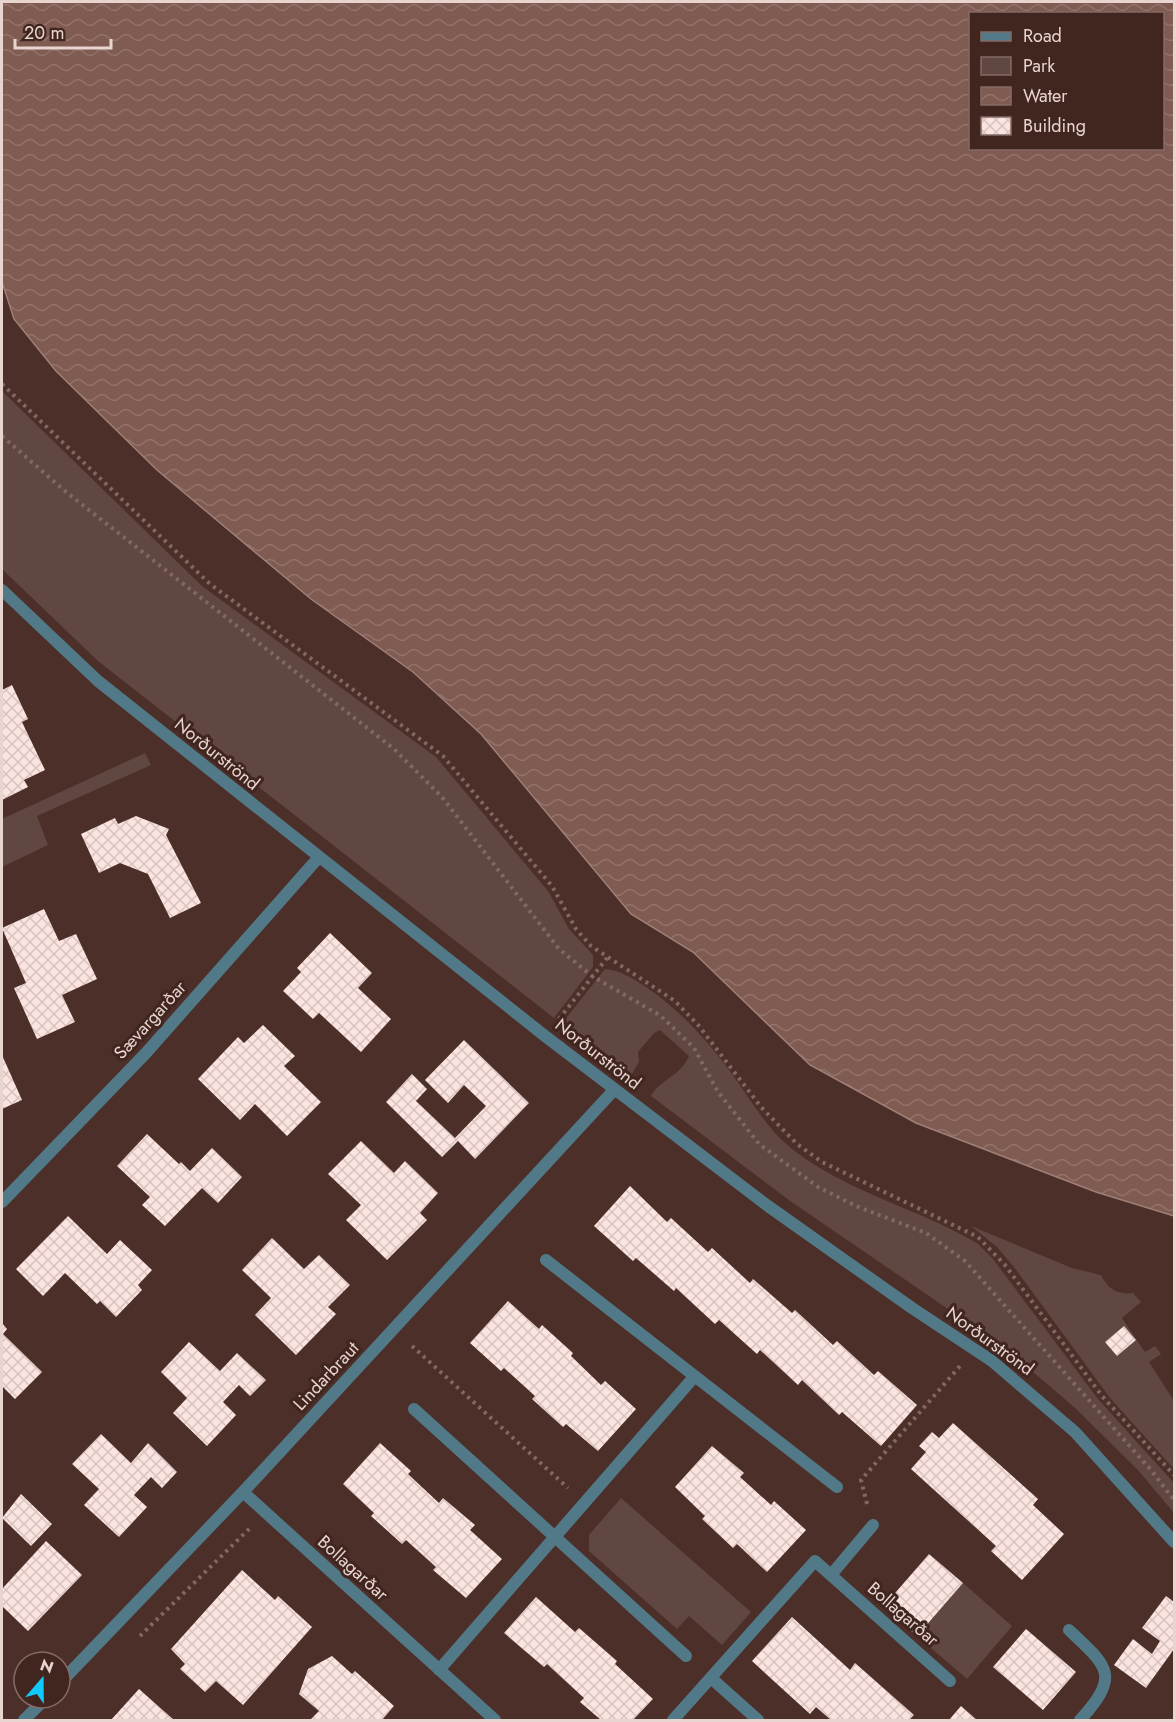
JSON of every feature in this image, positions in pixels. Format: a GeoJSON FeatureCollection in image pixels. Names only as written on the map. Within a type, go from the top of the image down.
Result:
{"type":"FeatureCollection","features":[{"type":"Feature","properties":{"kind":"street","name":"Norðurströnd"},"geometry":{"type":"LineString","coordinates":[[2,590],[98,681],[614,1090],[768,1206],[992,1361],[1075,1432],[1158,1520],[1174,1542]]}},
{"type":"Feature","properties":{"kind":"street","name":"Sævargarðar"},"geometry":{"type":"LineString","coordinates":[[2,1202],[146,1053],[319,857]]}},
{"type":"Feature","properties":{"kind":"street","name":"Lindarbraut"},"geometry":{"type":"LineString","coordinates":[[72,1670],[243,1492],[614,1090]]}},
{"type":"Feature","properties":{"kind":"street"},"geometry":{"type":"LineString","coordinates":[[546,1260],[837,1487]]}},
{"type":"Feature","properties":{"kind":"street"},"geometry":{"type":"LineString","coordinates":[[439,1670],[694,1377]]}},
{"type":"Feature","properties":{"kind":"street"},"geometry":{"type":"LineString","coordinates":[[414,1409],[686,1656]]}},
{"type":"Feature","properties":{"kind":"street","name":"Bollagarðar"},"geometry":{"type":"LineString","coordinates":[[243,1492],[495,1720]]}},
{"type":"Feature","properties":{"kind":"street"},"geometry":{"type":"LineString","coordinates":[[831,1575],[873,1525]]}},
{"type":"Feature","properties":{"kind":"street","name":"Bollagarðar"},"geometry":{"type":"LineString","coordinates":[[673,1720],[815,1561],[950,1681]]}},
{"type":"Feature","properties":{"kind":"street"},"geometry":{"type":"LineString","coordinates":[[1069,1630],[1101,1660],[1106,1675],[1100,1695],[1080,1720]]}},
{"type":"Feature","properties":{"kind":"street"},"geometry":{"type":"LineString","coordinates":[[711,1678],[758,1720]]}},
{"type":"Feature","properties":{"kind":"path"},"geometry":{"type":"LineString","coordinates":[[2,384],[210,584],[443,756],[552,886],[576,929],[607,958],[675,1001],[711,1041],[760,1107],[797,1144],[844,1173],[978,1237],[1005,1265],[1102,1396],[1174,1474]]}},
{"type":"Feature","properties":{"kind":"path"},"geometry":{"type":"LineString","coordinates":[[2,436],[66,492],[394,749],[442,797],[559,949],[592,976],[661,1016],[694,1048],[718,1092],[759,1144],[818,1187],[856,1206],[926,1233],[965,1261],[1174,1500]]}},
{"type":"Feature","properties":{"kind":"path"},"geometry":{"type":"LineString","coordinates":[[555,1023],[607,958]]}},
{"type":"Feature","properties":{"kind":"path"},"geometry":{"type":"LineString","coordinates":[[412,1346],[584,1503]]}},
{"type":"Feature","properties":{"kind":"path"},"geometry":{"type":"LineString","coordinates":[[873,1525],[861,1480],[962,1364]]}},
{"type":"Feature","properties":{"kind":"path"},"geometry":{"type":"LineString","coordinates":[[138,1637],[265,1513]]}},
{"type":"Feature","properties":{"kind":"green space"},"geometry":{"type":"Polygon","coordinates":[[[2,391],[202,586],[436,757],[548,891],[569,929],[593,955],[593,967],[554,1018],[98,661],[2,569],[2,391]]]}},
{"type":"Feature","properties":{"kind":"green space"},"geometry":{"type":"Polygon","coordinates":[[[145,753],[151,765],[37,816],[48,845],[2,867],[2,819],[145,753]]]}},
{"type":"Feature","properties":{"kind":"green space"},"geometry":{"type":"Polygon","coordinates":[[[605,969],[621,973],[637,981],[682,1016],[723,1062],[766,1123],[791,1148],[812,1163],[858,1188],[977,1243],[993,1259],[1098,1399],[1174,1483],[1174,1513],[1138,1470],[1074,1407],[1005,1348],[793,1203],[651,1096],[659,1086],[681,1069],[689,1056],[660,1030],[654,1033],[638,1052],[639,1062],[629,1079],[564,1025],[567,1017],[605,969]]]}},
{"type":"Feature","properties":{"kind":"green space"},"geometry":{"type":"Polygon","coordinates":[[[971,1226],[1072,1268],[1101,1275],[1114,1290],[1133,1293],[1141,1302],[1122,1318],[1145,1352],[1155,1346],[1161,1354],[1149,1362],[1174,1401],[1174,1469],[1110,1398],[1014,1267],[997,1247],[971,1226]]]}},
{"type":"Feature","properties":{"kind":"green space"},"geometry":{"type":"Polygon","coordinates":[[[621,1498],[751,1612],[722,1645],[689,1616],[677,1629],[589,1551],[589,1535],[621,1498]]]}},
{"type":"Feature","properties":{"kind":"green space"},"geometry":{"type":"Polygon","coordinates":[[[963,1583],[1012,1626],[967,1679],[917,1636],[963,1583]]]}},
{"type":"Feature","properties":{"kind":"water"},"geometry":{"type":"Polygon","coordinates":[[[2,2],[1174,2],[1174,1216],[1096,1192],[916,1123],[810,1065],[693,952],[631,914],[481,734],[413,672],[311,599],[157,470],[56,371],[14,319],[2,282],[2,2]]]}},
{"type":"Feature","properties":{"kind":"building"},"geometry":{"type":"Polygon","coordinates":[[[12,685],[28,719],[22,722],[45,770],[24,780],[28,787],[2,800],[2,690],[12,685]]]}},
{"type":"Feature","properties":{"kind":"building"},"geometry":{"type":"Polygon","coordinates":[[[136,816],[169,829],[166,835],[201,903],[170,918],[148,874],[120,863],[99,873],[81,834],[115,818],[118,824],[136,816]]]}},
{"type":"Feature","properties":{"kind":"building"},"geometry":{"type":"Polygon","coordinates":[[[44,909],[59,941],[76,934],[97,979],[62,995],[75,1022],[37,1039],[14,988],[26,983],[2,928],[44,909]]]}},
{"type":"Feature","properties":{"kind":"building"},"geometry":{"type":"Polygon","coordinates":[[[330,933],[372,973],[358,988],[391,1019],[361,1052],[319,1013],[313,1019],[283,991],[301,972],[297,968],[330,933]]]}},
{"type":"Feature","properties":{"kind":"building"},"geometry":{"type":"Polygon","coordinates":[[[263,1025],[295,1056],[284,1066],[321,1102],[287,1136],[255,1104],[240,1120],[198,1079],[238,1037],[244,1043],[263,1025]]]}},
{"type":"Feature","properties":{"kind":"building"},"geometry":{"type":"Polygon","coordinates":[[[464,1040],[529,1103],[475,1159],[458,1141],[442,1157],[386,1102],[412,1074],[427,1089],[416,1101],[455,1138],[486,1106],[464,1085],[448,1103],[425,1080],[464,1040]]]}},
{"type":"Feature","properties":{"kind":"building"},"geometry":{"type":"Polygon","coordinates":[[[2,1055],[22,1100],[2,1109],[2,1055]]]}},
{"type":"Feature","properties":{"kind":"building"},"geometry":{"type":"Polygon","coordinates":[[[147,1134],[179,1164],[181,1162],[190,1171],[212,1148],[242,1177],[218,1203],[202,1188],[165,1226],[142,1205],[150,1197],[117,1166],[147,1134]]]}},
{"type":"Feature","properties":{"kind":"building"},"geometry":{"type":"Polygon","coordinates":[[[361,1141],[394,1173],[405,1161],[438,1193],[420,1213],[427,1220],[387,1260],[346,1220],[361,1205],[328,1174],[361,1141]]]}},
{"type":"Feature","properties":{"kind":"building"},"geometry":{"type":"Polygon","coordinates":[[[630,1186],[667,1222],[671,1218],[708,1252],[712,1248],[750,1283],[753,1279],[792,1313],[795,1310],[833,1345],[837,1341],[874,1375],[878,1371],[917,1405],[881,1446],[842,1412],[839,1415],[802,1380],[798,1385],[760,1350],[757,1354],[719,1320],[715,1324],[676,1288],[674,1291],[636,1258],[633,1261],[594,1226],[630,1186]]]}},
{"type":"Feature","properties":{"kind":"building"},"geometry":{"type":"Polygon","coordinates":[[[68,1216],[107,1254],[120,1240],[152,1270],[138,1285],[142,1290],[116,1317],[100,1301],[97,1304],[65,1273],[43,1296],[16,1269],[68,1216]]]}},
{"type":"Feature","properties":{"kind":"building"},"geometry":{"type":"Polygon","coordinates":[[[272,1238],[304,1269],[319,1255],[350,1285],[328,1307],[336,1314],[296,1355],[255,1315],[271,1298],[242,1270],[272,1238]]]}},
{"type":"Feature","properties":{"kind":"building"},"geometry":{"type":"Polygon","coordinates":[[[508,1301],[539,1329],[542,1325],[573,1353],[571,1356],[601,1385],[605,1381],[636,1409],[598,1451],[566,1424],[563,1427],[532,1399],[535,1396],[504,1368],[501,1371],[470,1343],[508,1301]]]}},
{"type":"Feature","properties":{"kind":"building"},"geometry":{"type":"Polygon","coordinates":[[[2,1323],[7,1329],[3,1334],[42,1372],[15,1399],[2,1386],[2,1323]]]}},
{"type":"Feature","properties":{"kind":"building"},"geometry":{"type":"Polygon","coordinates":[[[1124,1326],[1136,1340],[1117,1356],[1105,1342],[1124,1326]]]}},
{"type":"Feature","properties":{"kind":"building"},"geometry":{"type":"Polygon","coordinates":[[[189,1342],[220,1371],[237,1353],[266,1380],[250,1396],[239,1385],[223,1402],[236,1415],[207,1446],[173,1413],[187,1398],[161,1372],[189,1342]]]}},
{"type":"Feature","properties":{"kind":"building"},"geometry":{"type":"Polygon","coordinates":[[[953,1423],[1038,1499],[1033,1505],[1064,1534],[1022,1580],[991,1551],[996,1546],[911,1469],[926,1452],[919,1446],[932,1432],[939,1438],[953,1423]]]}},
{"type":"Feature","properties":{"kind":"building"},"geometry":{"type":"Polygon","coordinates":[[[101,1434],[131,1463],[148,1443],[177,1472],[162,1488],[151,1477],[134,1495],[147,1507],[119,1537],[84,1505],[99,1489],[72,1464],[101,1434]]]}},
{"type":"Feature","properties":{"kind":"building"},"geometry":{"type":"Polygon","coordinates":[[[380,1443],[411,1471],[408,1474],[439,1503],[443,1498],[475,1525],[470,1530],[502,1559],[466,1598],[433,1570],[436,1567],[406,1540],[402,1544],[371,1516],[374,1513],[343,1484],[380,1443]]]}},
{"type":"Feature","properties":{"kind":"building"},"geometry":{"type":"Polygon","coordinates":[[[712,1446],[744,1473],[740,1477],[771,1505],[774,1501],[806,1530],[767,1572],[737,1544],[733,1548],[702,1519],[705,1516],[675,1487],[712,1446]]]}},
{"type":"Feature","properties":{"kind":"building"},"geometry":{"type":"Polygon","coordinates":[[[21,1494],[52,1524],[31,1546],[2,1518],[21,1494]]]}},
{"type":"Feature","properties":{"kind":"building"},"geometry":{"type":"Polygon","coordinates":[[[46,1541],[82,1575],[28,1631],[2,1606],[2,1589],[46,1541]]]}},
{"type":"Feature","properties":{"kind":"building"},"geometry":{"type":"Polygon","coordinates":[[[929,1554],[963,1583],[917,1636],[883,1607],[929,1554]]]}},
{"type":"Feature","properties":{"kind":"building"},"geometry":{"type":"Polygon","coordinates":[[[242,1570],[275,1600],[278,1596],[312,1627],[243,1705],[216,1681],[205,1692],[180,1669],[185,1664],[171,1649],[242,1570]]]}},
{"type":"Feature","properties":{"kind":"building"},"geometry":{"type":"Polygon","coordinates":[[[1166,1596],[1174,1602],[1174,1649],[1146,1688],[1114,1665],[1133,1639],[1152,1654],[1160,1641],[1142,1628],[1166,1596]]]}},
{"type":"Feature","properties":{"kind":"building"},"geometry":{"type":"Polygon","coordinates":[[[536,1597],[575,1632],[579,1628],[617,1661],[615,1664],[653,1699],[633,1720],[601,1720],[580,1702],[584,1698],[547,1664],[544,1667],[504,1633],[536,1597]]]}},
{"type":"Feature","properties":{"kind":"building"},"geometry":{"type":"Polygon","coordinates":[[[792,1617],[850,1670],[855,1663],[914,1715],[909,1720],[831,1720],[816,1707],[810,1714],[752,1661],[792,1617]]]}},
{"type":"Feature","properties":{"kind":"building"},"geometry":{"type":"Polygon","coordinates":[[[1026,1629],[1076,1672],[1043,1710],[993,1667],[1026,1629]]]}},
{"type":"Feature","properties":{"kind":"building"},"geometry":{"type":"Polygon","coordinates":[[[332,1656],[352,1674],[355,1671],[394,1706],[382,1720],[310,1720],[319,1711],[299,1694],[308,1669],[332,1656]]]}},
{"type":"Feature","properties":{"kind":"building"},"geometry":{"type":"Polygon","coordinates":[[[139,1689],[174,1720],[111,1720],[139,1689]]]}},
{"type":"Feature","properties":{"kind":"building"},"geometry":{"type":"Polygon","coordinates":[[[961,1706],[977,1720],[949,1720],[961,1706]]]}}]}
